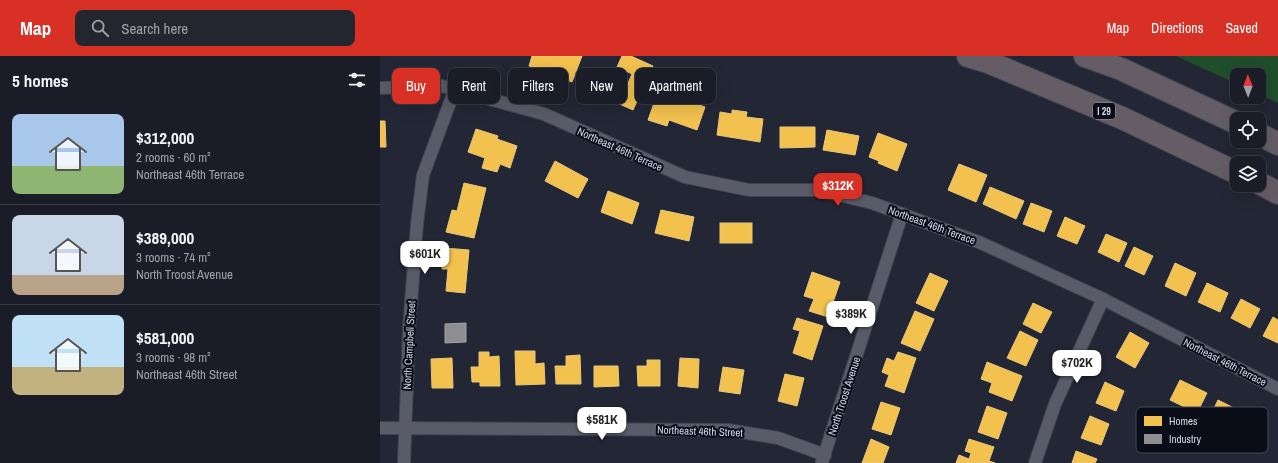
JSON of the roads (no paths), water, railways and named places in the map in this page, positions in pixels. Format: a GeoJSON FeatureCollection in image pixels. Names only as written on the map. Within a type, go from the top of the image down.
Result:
{"type":"FeatureCollection","features":[{"type":"Feature","properties":{"kind":"highway","name":"I 29"},"geometry":{"type":"LineString","coordinates":[[968,56],[988,62],[1122,118],[1230,170]]}},
{"type":"Feature","properties":{"kind":"highway"},"geometry":{"type":"LineString","coordinates":[[1085,56],[1121,69],[1230,120]]}},
{"type":"Feature","properties":{"kind":"highway"},"geometry":{"type":"LineString","coordinates":[[1266,138],[1278,144]]}},
{"type":"Feature","properties":{"kind":"highway"},"geometry":{"type":"LineString","coordinates":[[1266,187],[1278,193]]}},
{"type":"Feature","properties":{"kind":"street","name":"Northeast 46th Terrace"},"geometry":{"type":"LineString","coordinates":[[380,88],[442,86],[448,87]]}},
{"type":"Feature","properties":{"kind":"street","name":"Northeast 46th Terrace"},"geometry":{"type":"LineString","coordinates":[[500,102],[544,114],[685,177],[749,190],[818,190],[872,204],[981,243],[1102,299],[1278,389]]}},
{"type":"Feature","properties":{"kind":"street","name":"North Campbell Street"},"geometry":{"type":"LineString","coordinates":[[404,463],[409,330],[417,224],[423,175],[449,104]]}},
{"type":"Feature","properties":{"kind":"street","name":"North Troost Avenue"},"geometry":{"type":"LineString","coordinates":[[823,459],[902,214]]}},
{"type":"Feature","properties":{"kind":"street"},"geometry":{"type":"LineString","coordinates":[[1035,463],[1055,404],[1102,299]]}},
{"type":"Feature","properties":{"kind":"street","name":"Northeast 46th Street"},"geometry":{"type":"LineString","coordinates":[[380,428],[728,430],[778,438],[823,459]]}}]}
